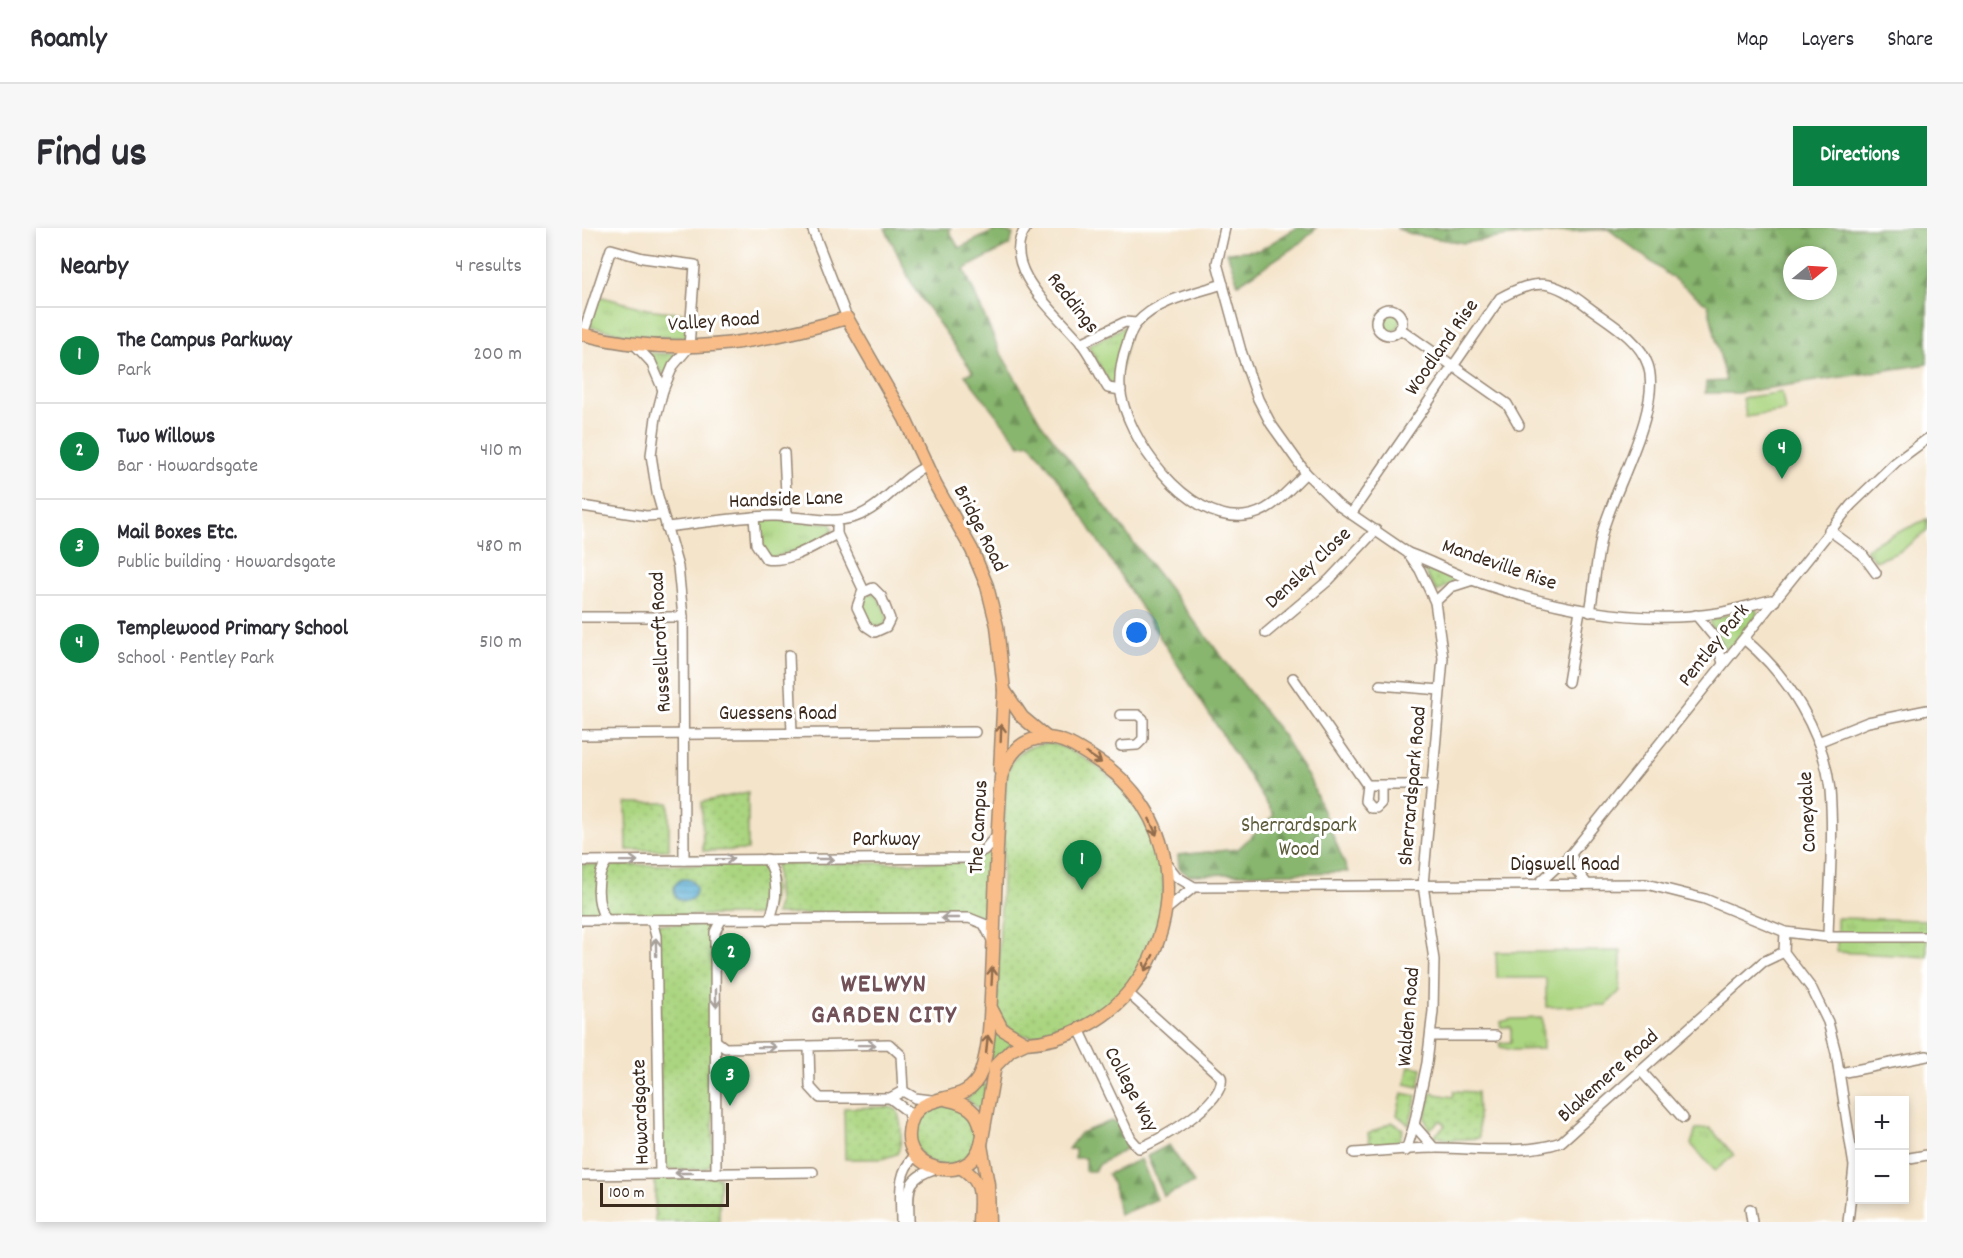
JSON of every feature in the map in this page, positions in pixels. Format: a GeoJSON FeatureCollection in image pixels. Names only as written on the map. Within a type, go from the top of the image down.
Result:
{"type":"FeatureCollection","features":[{"type":"Feature","properties":{"kind":"main road","name":"Valley Road"},"geometry":{"type":"LineString","coordinates":[[582,334],[635,345],[689,347],[765,340],[847,318]]}},
{"type":"Feature","properties":{"kind":"main road","name":"Bridge Road"},"geometry":{"type":"LineString","coordinates":[[847,318],[905,419],[927,466],[972,550],[987,586],[997,626],[1004,690],[1000,777]]}},
{"type":"Feature","properties":{"kind":"main road"},"geometry":{"type":"LineString","coordinates":[[989,1222],[988,1184],[981,1138],[974,1110],[967,1105],[938,1099],[916,1111],[911,1122],[908,1140],[915,1156],[937,1168],[960,1167],[975,1156],[981,1138],[995,1066],[1011,1050],[1026,1043],[1050,1040],[1079,1029],[1104,1015],[1128,993],[1154,954],[1168,908],[1167,864],[1152,823],[1125,783],[1083,751],[1046,737],[1022,717],[1004,690]]}},
{"type":"Feature","properties":{"kind":"main road","name":"The Campus"},"geometry":{"type":"LineString","coordinates":[[938,1099],[967,1092],[978,1080],[986,1053],[990,1006],[1000,777],[1007,760],[1018,747],[1031,740],[1046,737]]}},
{"type":"Feature","properties":{"kind":"main road"},"geometry":{"type":"LineString","coordinates":[[990,1006],[1002,1029],[1026,1043]]}},
{"type":"Feature","properties":{"kind":"main road"},"geometry":{"type":"LineString","coordinates":[[960,1167],[976,1179],[980,1188],[979,1222]]}},
{"type":"Feature","properties":{"kind":"street"},"geometry":{"type":"LineString","coordinates":[[812,228],[847,318]]}},
{"type":"Feature","properties":{"kind":"street","name":"Reddings"},"geometry":{"type":"LineString","coordinates":[[1026,228],[1019,239],[1018,249],[1024,269],[1042,301],[1081,343],[1108,388],[1120,390]]}},
{"type":"Feature","properties":{"kind":"street"},"geometry":{"type":"LineString","coordinates":[[1225,228],[1217,263],[1223,284],[1173,300],[1136,323],[1123,356],[1120,390],[1136,431],[1173,486],[1184,496],[1216,514],[1244,516],[1255,514],[1278,500],[1306,473]]}},
{"type":"Feature","properties":{"kind":"street"},"geometry":{"type":"LineString","coordinates":[[582,334],[611,249],[643,258],[695,265],[689,347]]}},
{"type":"Feature","properties":{"kind":"street","name":"Woodland Rise"},"geometry":{"type":"LineString","coordinates":[[1351,514],[1500,298],[1521,288],[1545,283],[1568,292],[1628,337],[1644,355],[1650,372],[1651,389],[1638,438],[1602,534],[1590,612]]}},
{"type":"Feature","properties":{"kind":"street","name":"Sherrardspark Road"},"geometry":{"type":"LineString","coordinates":[[1223,284],[1241,351],[1258,399],[1271,424],[1306,473],[1351,514],[1408,553],[1425,578],[1435,602],[1442,639],[1440,690],[1423,885]]}},
{"type":"Feature","properties":{"kind":"street"},"geometry":{"type":"LineString","coordinates":[[1081,343],[1125,322],[1136,323]]}},
{"type":"Feature","properties":{"kind":"street"},"geometry":{"type":"LineString","coordinates":[[1399,328],[1507,404],[1519,425]]}},
{"type":"Feature","properties":{"kind":"street"},"geometry":{"type":"LineString","coordinates":[[635,345],[655,369],[663,390]]}},
{"type":"Feature","properties":{"kind":"street","name":"Russellcroft Road"},"geometry":{"type":"LineString","coordinates":[[684,860],[683,617],[678,567],[662,515],[651,455],[656,417],[663,390],[673,366],[689,347]]}},
{"type":"Feature","properties":{"kind":"street","name":"Pentley Park"},"geometry":{"type":"LineString","coordinates":[[1538,884],[1571,854],[1829,530],[1858,498],[1927,439]]}},
{"type":"Feature","properties":{"kind":"street"},"geometry":{"type":"LineString","coordinates":[[784,453],[787,515]]}},
{"type":"Feature","properties":{"kind":"street","name":"Handside Lane"},"geometry":{"type":"LineString","coordinates":[[666,527],[754,517],[787,515],[837,519],[862,514],[882,502],[913,474],[927,466]]}},
{"type":"Feature","properties":{"kind":"street"},"geometry":{"type":"LineString","coordinates":[[582,506],[646,516],[662,515]]}},
{"type":"Feature","properties":{"kind":"street"},"geometry":{"type":"LineString","coordinates":[[754,517],[756,544],[766,559],[779,559],[793,555],[837,534]]}},
{"type":"Feature","properties":{"kind":"street"},"geometry":{"type":"LineString","coordinates":[[837,519],[837,534],[864,591],[857,607],[866,626],[875,632],[889,624],[889,613],[877,589],[864,591]]}},
{"type":"Feature","properties":{"kind":"street","name":"Densley Close"},"geometry":{"type":"LineString","coordinates":[[1266,633],[1329,580],[1376,530]]}},
{"type":"Feature","properties":{"kind":"street"},"geometry":{"type":"LineString","coordinates":[[1829,530],[1863,555],[1876,573]]}},
{"type":"Feature","properties":{"kind":"street","name":"Mandeville Rise"},"geometry":{"type":"LineString","coordinates":[[1408,553],[1473,580],[1541,602],[1590,612],[1640,616],[1696,615],[1774,601]]}},
{"type":"Feature","properties":{"kind":"street"},"geometry":{"type":"LineString","coordinates":[[1435,602],[1451,587],[1473,580]]}},
{"type":"Feature","properties":{"kind":"street","name":"Mandeville Rise"},"geometry":{"type":"LineString","coordinates":[[1568,682],[1580,610]]}},
{"type":"Feature","properties":{"kind":"street"},"geometry":{"type":"LineString","coordinates":[[1696,615],[1715,638],[1723,663]]}},
{"type":"Feature","properties":{"kind":"street"},"geometry":{"type":"LineString","coordinates":[[582,617],[683,617]]}},
{"type":"Feature","properties":{"kind":"street","name":"Coneydale"},"geometry":{"type":"LineString","coordinates":[[1744,639],[1770,662],[1781,676],[1818,742],[1827,775],[1831,808],[1828,937]]}},
{"type":"Feature","properties":{"kind":"street"},"geometry":{"type":"LineString","coordinates":[[789,655],[792,733]]}},
{"type":"Feature","properties":{"kind":"street"},"geometry":{"type":"LineString","coordinates":[[1293,678],[1367,785],[1365,801],[1371,808],[1376,808],[1381,803],[1382,786]]}},
{"type":"Feature","properties":{"kind":"street","name":"Sherrardspark Road"},"geometry":{"type":"LineString","coordinates":[[1380,686],[1440,690]]}},
{"type":"Feature","properties":{"kind":"street"},"geometry":{"type":"LineString","coordinates":[[1818,742],[1868,722],[1927,710]]}},
{"type":"Feature","properties":{"kind":"street"},"geometry":{"type":"LineString","coordinates":[[1120,715],[1138,715],[1143,719],[1143,739],[1137,745],[1121,746]]}},
{"type":"Feature","properties":{"kind":"street","name":"Guessens Road"},"geometry":{"type":"LineString","coordinates":[[582,735],[975,732]]}},
{"type":"Feature","properties":{"kind":"street"},"geometry":{"type":"LineString","coordinates":[[1367,785],[1432,785]]}},
{"type":"Feature","properties":{"kind":"street","name":"Parkway"},"geometry":{"type":"LineString","coordinates":[[582,861],[969,858],[984,850],[997,835]]}},
{"type":"Feature","properties":{"kind":"street"},"geometry":{"type":"LineString","coordinates":[[1571,854],[1577,871],[1587,884]]}},
{"type":"Feature","properties":{"kind":"street"},"geometry":{"type":"LineString","coordinates":[[766,859],[775,875],[775,904],[769,920]]}},
{"type":"Feature","properties":{"kind":"street"},"geometry":{"type":"LineString","coordinates":[[606,920],[600,904],[600,876],[607,861]]}},
{"type":"Feature","properties":{"kind":"street"},"geometry":{"type":"LineString","coordinates":[[1167,864],[1177,877],[1194,887],[1168,908]]}},
{"type":"Feature","properties":{"kind":"street","name":"Digswell Road"},"geometry":{"type":"LineString","coordinates":[[1194,887],[1587,884],[1665,887],[1705,898],[1785,932],[1828,937],[1927,937]]}},
{"type":"Feature","properties":{"kind":"street","name":"Walden Road"},"geometry":{"type":"LineString","coordinates":[[1406,1151],[1414,1125],[1431,1036],[1434,960],[1423,885]]}},
{"type":"Feature","properties":{"kind":"street"},"geometry":{"type":"LineString","coordinates":[[582,920],[969,918],[984,924],[993,945]]}},
{"type":"Feature","properties":{"kind":"street"},"geometry":{"type":"LineString","coordinates":[[716,1173],[715,932],[722,920]]}},
{"type":"Feature","properties":{"kind":"street","name":"Howardsgate"},"geometry":{"type":"LineString","coordinates":[[652,921],[656,936],[660,1173],[813,1172]]}},
{"type":"Feature","properties":{"kind":"street"},"geometry":{"type":"LineString","coordinates":[[1785,932],[1784,952],[1812,989],[1832,1037],[1855,1154]]}},
{"type":"Feature","properties":{"kind":"street","name":"Blakemere Road"},"geometry":{"type":"LineString","coordinates":[[1354,1153],[1434,1148],[1476,1150],[1556,1144],[1575,1132],[1763,963],[1784,952]]}},
{"type":"Feature","properties":{"kind":"street","name":"College Way"},"geometry":{"type":"LineString","coordinates":[[1079,1029],[1131,1139],[1139,1148],[1185,1123],[1218,1094],[1221,1077],[1128,993]]}},
{"type":"Feature","properties":{"kind":"street"},"geometry":{"type":"LineString","coordinates":[[1431,1036],[1496,1036]]}},
{"type":"Feature","properties":{"kind":"street"},"geometry":{"type":"LineString","coordinates":[[716,1041],[724,1048],[890,1044],[901,1054],[903,1090]]}},
{"type":"Feature","properties":{"kind":"street"},"geometry":{"type":"LineString","coordinates":[[809,1047],[810,1087],[814,1094],[830,1099],[890,1098],[903,1090]]}},
{"type":"Feature","properties":{"kind":"street"},"geometry":{"type":"LineString","coordinates":[[1840,1073],[1927,1056]]}},
{"type":"Feature","properties":{"kind":"street"},"geometry":{"type":"LineString","coordinates":[[1642,1071],[1683,1118]]}},
{"type":"Feature","properties":{"kind":"street"},"geometry":{"type":"LineString","coordinates":[[903,1090],[915,1098],[938,1099]]}},
{"type":"Feature","properties":{"kind":"street"},"geometry":{"type":"LineString","coordinates":[[890,1098],[907,1111],[911,1122]]}},
{"type":"Feature","properties":{"kind":"street"},"geometry":{"type":"LineString","coordinates":[[1414,1125],[1434,1148]]}},
{"type":"Feature","properties":{"kind":"street"},"geometry":{"type":"LineString","coordinates":[[1909,1158],[1927,1155]]}},
{"type":"Feature","properties":{"kind":"street"},"geometry":{"type":"LineString","coordinates":[[901,1222],[900,1179],[908,1163],[915,1156]]}},
{"type":"Feature","properties":{"kind":"street"},"geometry":{"type":"LineString","coordinates":[[909,1222],[909,1188],[919,1173],[937,1168]]}},
{"type":"Feature","properties":{"kind":"street"},"geometry":{"type":"LineString","coordinates":[[582,1175],[660,1173]]}},
{"type":"Feature","properties":{"kind":"street"},"geometry":{"type":"LineString","coordinates":[[1848,1222],[1855,1178]]}},
{"type":"Feature","properties":{"kind":"street"},"geometry":{"type":"LineString","coordinates":[[1750,1209],[1752,1222]]}},
{"type":"Feature","properties":{"kind":"green space","name":"Sherrardspark Wood"},"geometry":{"type":"Polygon","coordinates":[[[885,228],[951,228],[949,231],[959,248],[996,230],[1013,234],[1010,245],[964,269],[999,350],[1041,423],[1284,737],[1311,782],[1348,872],[1188,875],[1179,868],[1178,855],[1238,849],[1274,815],[1061,483],[1030,443],[1020,445],[965,375],[973,372],[914,288],[885,228]]]}},
{"type":"Feature","properties":{"kind":"green space"},"geometry":{"type":"Polygon","coordinates":[[[1296,228],[1316,228],[1302,242],[1238,284],[1227,252],[1260,250],[1296,228]]]}},
{"type":"Feature","properties":{"kind":"green space"},"geometry":{"type":"Polygon","coordinates":[[[1396,228],[1927,228],[1927,364],[1737,393],[1705,393],[1706,382],[1726,381],[1708,305],[1608,229],[1509,236],[1464,243],[1414,235],[1396,228]]]}},
{"type":"Feature","properties":{"kind":"green space"},"geometry":{"type":"Polygon","coordinates":[[[599,296],[647,309],[687,314],[687,338],[628,335],[588,326],[599,296]]]}},
{"type":"Feature","properties":{"kind":"green space"},"geometry":{"type":"Polygon","coordinates":[[[1389,310],[1399,317],[1400,321],[1393,331],[1389,332],[1379,325],[1378,321],[1385,311],[1389,310]]]}},
{"type":"Feature","properties":{"kind":"green space"},"geometry":{"type":"Polygon","coordinates":[[[1126,326],[1130,329],[1117,384],[1112,387],[1088,346],[1126,326]]]}},
{"type":"Feature","properties":{"kind":"green space"},"geometry":{"type":"Polygon","coordinates":[[[648,353],[677,354],[664,376],[648,353]]]}},
{"type":"Feature","properties":{"kind":"green space"},"geometry":{"type":"Polygon","coordinates":[[[1782,392],[1785,411],[1746,417],[1743,398],[1782,392]]]}},
{"type":"Feature","properties":{"kind":"green space"},"geometry":{"type":"Polygon","coordinates":[[[766,519],[831,523],[833,531],[805,548],[772,558],[761,551],[759,522],[766,519]]]}},
{"type":"Feature","properties":{"kind":"green space"},"geometry":{"type":"Polygon","coordinates":[[[1927,519],[1927,531],[1899,552],[1875,561],[1866,550],[1873,544],[1927,519]]]}},
{"type":"Feature","properties":{"kind":"green space"},"geometry":{"type":"Polygon","coordinates":[[[1424,564],[1454,575],[1455,581],[1437,592],[1423,569],[1424,564]]]}},
{"type":"Feature","properties":{"kind":"green space"},"geometry":{"type":"Polygon","coordinates":[[[875,592],[887,615],[885,626],[871,628],[861,605],[864,596],[875,592]]]}},
{"type":"Feature","properties":{"kind":"green space"},"geometry":{"type":"Polygon","coordinates":[[[1756,607],[1758,614],[1731,648],[1724,648],[1710,620],[1756,607]]]}},
{"type":"Feature","properties":{"kind":"green space"},"geometry":{"type":"Polygon","coordinates":[[[1051,743],[1091,762],[1114,780],[1134,803],[1157,848],[1164,887],[1160,920],[1143,961],[1119,997],[1085,1022],[1049,1035],[1032,1036],[1016,1033],[1004,1023],[997,1005],[1006,781],[1011,764],[1020,752],[1033,746],[1051,743]]]}},
{"type":"Feature","properties":{"kind":"green space"},"geometry":{"type":"Polygon","coordinates":[[[748,792],[748,850],[703,851],[702,802],[748,792]]]}},
{"type":"Feature","properties":{"kind":"green space"},"geometry":{"type":"Polygon","coordinates":[[[626,803],[669,803],[669,850],[627,850],[626,803]]]}},
{"type":"Feature","properties":{"kind":"green space"},"geometry":{"type":"Polygon","coordinates":[[[990,848],[988,923],[979,915],[972,914],[775,914],[778,905],[776,864],[964,862],[974,861],[990,848]]]}},
{"type":"Feature","properties":{"kind":"green space"},"geometry":{"type":"Polygon","coordinates":[[[582,864],[599,865],[599,916],[582,917],[582,864]]]}},
{"type":"Feature","properties":{"kind":"green space"},"geometry":{"type":"Polygon","coordinates":[[[763,864],[771,875],[773,898],[767,911],[762,915],[616,916],[610,913],[603,900],[603,877],[611,865],[763,864]]]}},
{"type":"Feature","properties":{"kind":"green space"},"geometry":{"type":"Polygon","coordinates":[[[1837,918],[1927,920],[1927,957],[1837,952],[1837,918]]]}},
{"type":"Feature","properties":{"kind":"green space"},"geometry":{"type":"Polygon","coordinates":[[[657,924],[714,925],[713,1162],[705,1169],[669,1170],[662,1165],[657,924]]]}},
{"type":"Feature","properties":{"kind":"green space"},"geometry":{"type":"Polygon","coordinates":[[[1621,951],[1620,991],[1606,1005],[1546,1007],[1546,978],[1497,978],[1496,952],[1621,951]]]}},
{"type":"Feature","properties":{"kind":"green space"},"geometry":{"type":"Polygon","coordinates":[[[1542,1018],[1543,1049],[1512,1050],[1500,1047],[1500,1043],[1511,1042],[1511,1027],[1501,1027],[1500,1022],[1512,1019],[1542,1018]]]}},
{"type":"Feature","properties":{"kind":"green space"},"geometry":{"type":"Polygon","coordinates":[[[995,1027],[1001,1035],[1013,1043],[994,1061],[990,1059],[995,1027]]]}},
{"type":"Feature","properties":{"kind":"green space"},"geometry":{"type":"Polygon","coordinates":[[[1409,1066],[1422,1068],[1419,1087],[1405,1084],[1409,1066]]]}},
{"type":"Feature","properties":{"kind":"green space"},"geometry":{"type":"Polygon","coordinates":[[[982,1084],[986,1084],[982,1110],[980,1110],[967,1099],[982,1084]]]}},
{"type":"Feature","properties":{"kind":"green space"},"geometry":{"type":"Polygon","coordinates":[[[1454,1091],[1477,1092],[1479,1138],[1450,1140],[1434,1136],[1445,1126],[1441,1120],[1429,1130],[1425,1118],[1431,1093],[1453,1097],[1454,1091]]]}},
{"type":"Feature","properties":{"kind":"green space"},"geometry":{"type":"Polygon","coordinates":[[[1402,1093],[1417,1096],[1409,1125],[1397,1115],[1402,1093]]]}},
{"type":"Feature","properties":{"kind":"green space"},"geometry":{"type":"Polygon","coordinates":[[[950,1105],[971,1118],[976,1129],[976,1144],[973,1154],[953,1165],[939,1165],[928,1160],[920,1152],[915,1141],[915,1130],[921,1119],[932,1110],[950,1105]]]}},
{"type":"Feature","properties":{"kind":"green space"},"geometry":{"type":"Polygon","coordinates":[[[890,1107],[897,1110],[900,1121],[901,1138],[897,1154],[882,1159],[845,1159],[844,1108],[890,1107]]]}},
{"type":"Feature","properties":{"kind":"green space"},"geometry":{"type":"Polygon","coordinates":[[[1111,1121],[1120,1123],[1127,1139],[1127,1148],[1101,1163],[1094,1171],[1085,1171],[1085,1158],[1075,1158],[1075,1149],[1068,1149],[1080,1133],[1111,1121]]]}},
{"type":"Feature","properties":{"kind":"green space"},"geometry":{"type":"Polygon","coordinates":[[[1392,1122],[1403,1129],[1397,1146],[1370,1147],[1368,1134],[1392,1122]]]}},
{"type":"Feature","properties":{"kind":"green space"},"geometry":{"type":"Polygon","coordinates":[[[1710,1128],[1734,1155],[1715,1171],[1691,1144],[1696,1129],[1710,1128]]]}},
{"type":"Feature","properties":{"kind":"green space"},"geometry":{"type":"Polygon","coordinates":[[[1169,1145],[1194,1183],[1164,1196],[1147,1156],[1169,1145]]]}},
{"type":"Feature","properties":{"kind":"green space"},"geometry":{"type":"Polygon","coordinates":[[[1141,1159],[1157,1199],[1119,1215],[1115,1190],[1108,1174],[1141,1159]]]}},
{"type":"Feature","properties":{"kind":"green space"},"geometry":{"type":"Polygon","coordinates":[[[720,1177],[719,1222],[655,1222],[655,1178],[720,1177]]]}},
{"type":"Feature","properties":{"kind":"water"},"geometry":{"type":"Polygon","coordinates":[[[685,879],[693,882],[696,890],[693,898],[685,901],[677,898],[674,890],[677,882],[685,879]]]}},
{"type":"Feature","properties":{"kind":"place","name":"Templewood Primary School"},"geometry":{"type":"Point","coordinates":[1782,479]}},
{"type":"Feature","properties":{"kind":"place","name":"The Campus Parkway"},"geometry":{"type":"Point","coordinates":[1082,890]}},
{"type":"Feature","properties":{"kind":"place","name":"Two Willows"},"geometry":{"type":"Point","coordinates":[731,983]}},
{"type":"Feature","properties":{"kind":"place","name":"Mail Boxes Etc."},"geometry":{"type":"Point","coordinates":[730,1106]}},
{"type":"Feature","properties":{"kind":"district","name":"WELWYN GARDEN CITY"},"geometry":{"type":"Point","coordinates":[884,1000]}}]}
